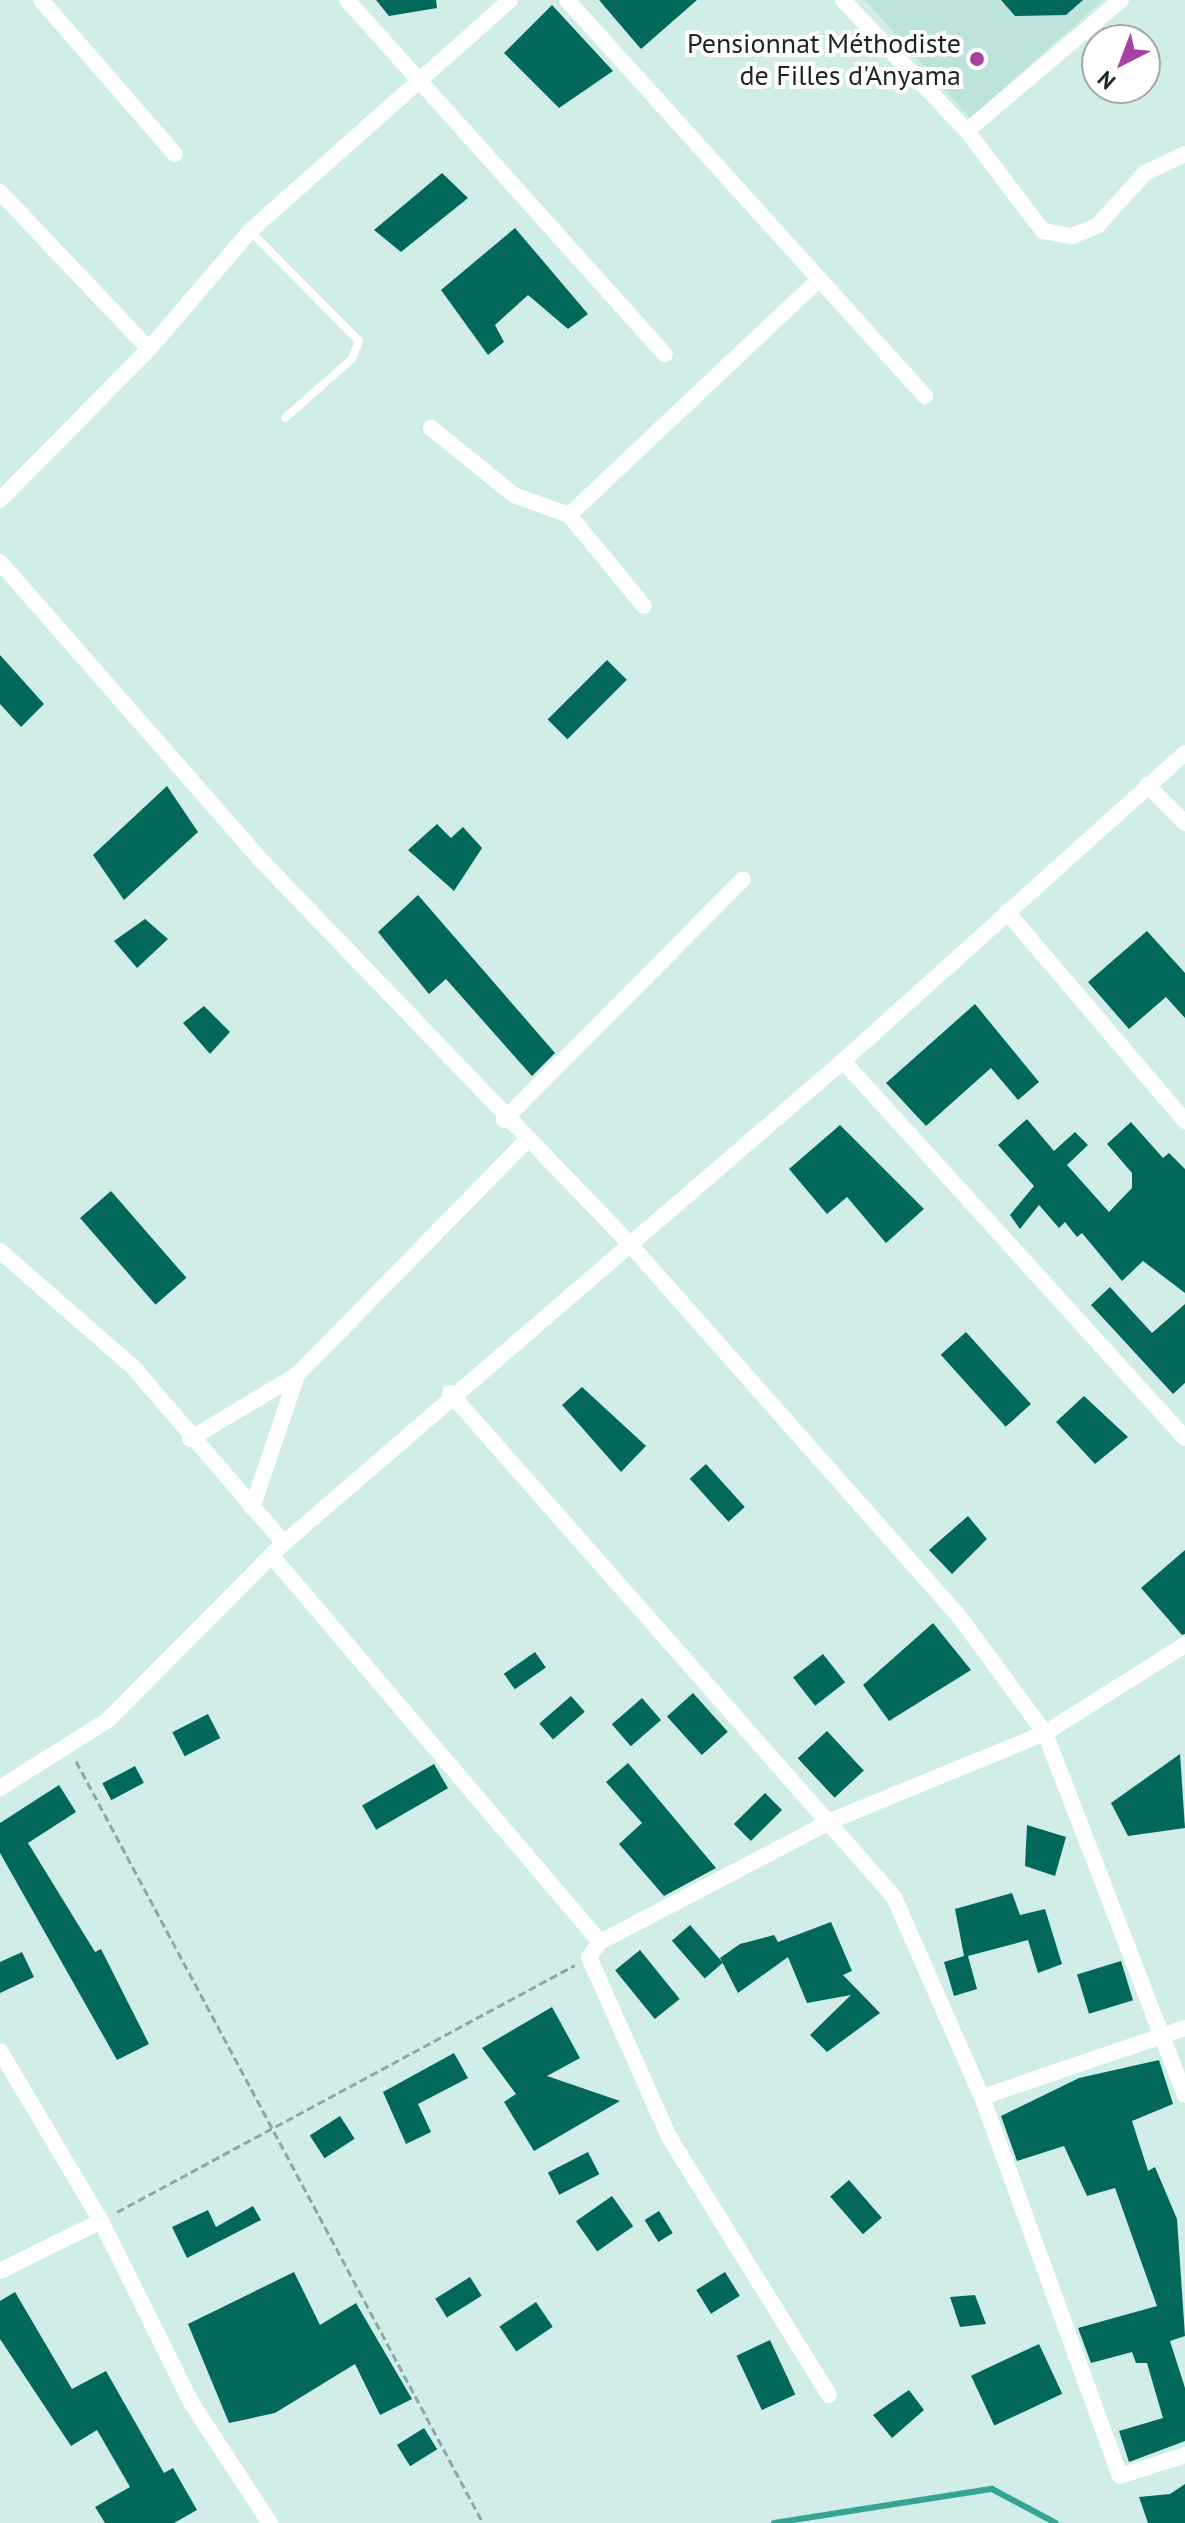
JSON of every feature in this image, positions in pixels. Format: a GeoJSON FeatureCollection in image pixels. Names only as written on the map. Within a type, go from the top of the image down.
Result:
{"type":"FeatureCollection","features":[{"type":"Feature","properties":{"kind":"street"},"geometry":{"type":"LineString","coordinates":[[41,0],[175,154]]}},
{"type":"Feature","properties":{"kind":"street"},"geometry":{"type":"LineString","coordinates":[[347,0],[665,354]]}},
{"type":"Feature","properties":{"kind":"street"},"geometry":{"type":"LineString","coordinates":[[0,500],[149,349],[250,231],[415,77],[510,0]]}},
{"type":"Feature","properties":{"kind":"street"},"geometry":{"type":"LineString","coordinates":[[567,0],[693,132],[818,280],[925,396]]}},
{"type":"Feature","properties":{"kind":"street"},"geometry":{"type":"LineString","coordinates":[[843,0],[967,131],[1043,231],[1072,236],[1097,226],[1145,173],[1185,154]]}},
{"type":"Feature","properties":{"kind":"street"},"geometry":{"type":"LineString","coordinates":[[967,131],[1121,0]]}},
{"type":"Feature","properties":{"kind":"street"},"geometry":{"type":"LineString","coordinates":[[0,192],[149,349]]}},
{"type":"Feature","properties":{"kind":"street"},"geometry":{"type":"LineString","coordinates":[[569,515],[818,280]]}},
{"type":"Feature","properties":{"kind":"street"},"geometry":{"type":"LineString","coordinates":[[431,428],[514,495],[569,515],[644,606]]}},
{"type":"Feature","properties":{"kind":"street"},"geometry":{"type":"LineString","coordinates":[[0,562],[258,857],[504,1120],[627,1241],[958,1615],[1045,1733],[1185,2095]]}},
{"type":"Feature","properties":{"kind":"street"},"geometry":{"type":"LineString","coordinates":[[0,1788],[108,1720],[271,1555],[450,1393],[843,1061],[1185,753]]}},
{"type":"Feature","properties":{"kind":"street"},"geometry":{"type":"LineString","coordinates":[[1147,785],[1185,823]]}},
{"type":"Feature","properties":{"kind":"street"},"geometry":{"type":"LineString","coordinates":[[504,1120],[743,879]]}},
{"type":"Feature","properties":{"kind":"street"},"geometry":{"type":"LineString","coordinates":[[1007,912],[1185,1121]]}},
{"type":"Feature","properties":{"kind":"street"},"geometry":{"type":"LineString","coordinates":[[843,1061],[1185,1438]]}},
{"type":"Feature","properties":{"kind":"street"},"geometry":{"type":"LineString","coordinates":[[190,1439],[297,1375],[526,1141]]}},
{"type":"Feature","properties":{"kind":"street"},"geometry":{"type":"LineString","coordinates":[[0,1251],[133,1367],[190,1439],[284,1543]]}},
{"type":"Feature","properties":{"kind":"street"},"geometry":{"type":"LineString","coordinates":[[252,1508],[297,1375]]}},
{"type":"Feature","properties":{"kind":"street"},"geometry":{"type":"LineString","coordinates":[[450,1393],[833,1820],[894,1897],[982,2097],[1120,2476],[1185,2455]]}},
{"type":"Feature","properties":{"kind":"street"},"geometry":{"type":"LineString","coordinates":[[271,1555],[600,1942]]}},
{"type":"Feature","properties":{"kind":"street"},"geometry":{"type":"LineString","coordinates":[[829,2395],[670,2139],[589,1957],[600,1942],[833,1820],[1045,1733],[1185,1645]]}},
{"type":"Feature","properties":{"kind":"street"},"geometry":{"type":"LineString","coordinates":[[982,2097],[1185,2028]]}},
{"type":"Feature","properties":{"kind":"street"},"geometry":{"type":"LineString","coordinates":[[0,2051],[101,2221],[192,2404],[270,2523]]}},
{"type":"Feature","properties":{"kind":"street"},"geometry":{"type":"LineString","coordinates":[[0,2271],[101,2221]]}},
{"type":"Feature","properties":{"kind":"lane"},"geometry":{"type":"LineString","coordinates":[[250,231],[359,341],[360,351],[285,418]]}},
{"type":"Feature","properties":{"kind":"path"},"geometry":{"type":"LineString","coordinates":[[67,1744],[270,2130],[483,2523]]}},
{"type":"Feature","properties":{"kind":"path"},"geometry":{"type":"LineString","coordinates":[[101,2221],[589,1957]]}},
{"type":"Feature","properties":{"kind":"shaded area","name":"Pensionnat Méthodiste de Filles d'Anyama"},"geometry":{"type":"Polygon","coordinates":[[[865,0],[1103,0],[970,118],[865,0]]]}},
{"type":"Feature","properties":{"kind":"building"},"geometry":{"type":"Polygon","coordinates":[[[376,0],[436,0],[437,8],[389,16],[376,0]]]}},
{"type":"Feature","properties":{"kind":"building"},"geometry":{"type":"Polygon","coordinates":[[[599,0],[697,0],[641,49],[599,0]]]}},
{"type":"Feature","properties":{"kind":"building"},"geometry":{"type":"Polygon","coordinates":[[[1001,0],[1083,0],[1066,15],[1015,16],[1001,0]]]}},
{"type":"Feature","properties":{"kind":"building"},"geometry":{"type":"Polygon","coordinates":[[[552,5],[613,71],[559,108],[504,53],[552,5]]]}},
{"type":"Feature","properties":{"kind":"building"},"geometry":{"type":"Polygon","coordinates":[[[442,173],[468,198],[401,252],[374,230],[442,173]]]}},
{"type":"Feature","properties":{"kind":"building"},"geometry":{"type":"Polygon","coordinates":[[[515,228],[588,314],[568,329],[528,295],[495,325],[504,342],[488,355],[441,290],[515,228]]]}},
{"type":"Feature","properties":{"kind":"building"},"geometry":{"type":"Polygon","coordinates":[[[0,655],[44,704],[21,727],[0,704],[0,655]]]}},
{"type":"Feature","properties":{"kind":"building"},"geometry":{"type":"Polygon","coordinates":[[[607,660],[627,680],[567,739],[548,719],[607,660]]]}},
{"type":"Feature","properties":{"kind":"building"},"geometry":{"type":"Polygon","coordinates":[[[167,786],[198,832],[124,900],[93,855],[167,786]]]}},
{"type":"Feature","properties":{"kind":"building"},"geometry":{"type":"Polygon","coordinates":[[[437,824],[451,838],[463,827],[482,848],[454,891],[408,850],[437,824]]]}},
{"type":"Feature","properties":{"kind":"building"},"geometry":{"type":"Polygon","coordinates":[[[418,895],[555,1053],[532,1076],[446,979],[429,994],[378,932],[418,895]]]}},
{"type":"Feature","properties":{"kind":"building"},"geometry":{"type":"Polygon","coordinates":[[[145,919],[168,939],[137,968],[114,941],[145,919]]]}},
{"type":"Feature","properties":{"kind":"building"},"geometry":{"type":"Polygon","coordinates":[[[1147,931],[1185,973],[1185,1018],[1166,997],[1129,1029],[1088,982],[1147,931]]]}},
{"type":"Feature","properties":{"kind":"building"},"geometry":{"type":"Polygon","coordinates":[[[975,1004],[1039,1082],[1018,1100],[991,1068],[926,1126],[886,1083],[975,1004]]]}},
{"type":"Feature","properties":{"kind":"building"},"geometry":{"type":"Polygon","coordinates":[[[204,1006],[230,1032],[210,1054],[183,1023],[204,1006]]]}},
{"type":"Feature","properties":{"kind":"building"},"geometry":{"type":"Polygon","coordinates":[[[1027,1119],[1054,1151],[1075,1132],[1088,1145],[1067,1165],[1109,1212],[1132,1188],[1132,1173],[1107,1144],[1131,1122],[1163,1158],[1169,1153],[1185,1169],[1185,1293],[1143,1261],[1122,1281],[1082,1233],[1077,1237],[1065,1222],[1059,1228],[1039,1205],[1020,1229],[1010,1215],[1034,1186],[998,1145],[1027,1119]]]}},
{"type":"Feature","properties":{"kind":"building"},"geometry":{"type":"Polygon","coordinates":[[[840,1125],[924,1209],[886,1243],[847,1197],[827,1214],[789,1169],[840,1125]]]}},
{"type":"Feature","properties":{"kind":"building"},"geometry":{"type":"Polygon","coordinates":[[[111,1191],[186,1278],[156,1305],[80,1218],[111,1191]]]}},
{"type":"Feature","properties":{"kind":"building"},"geometry":{"type":"Polygon","coordinates":[[[1110,1287],[1152,1333],[1185,1304],[1185,1383],[1173,1394],[1091,1305],[1110,1287]]]}},
{"type":"Feature","properties":{"kind":"building"},"geometry":{"type":"Polygon","coordinates":[[[966,1332],[1031,1404],[1006,1427],[941,1355],[966,1332]]]}},
{"type":"Feature","properties":{"kind":"building"},"geometry":{"type":"Polygon","coordinates":[[[582,1387],[646,1446],[621,1472],[562,1405],[582,1387]]]}},
{"type":"Feature","properties":{"kind":"building"},"geometry":{"type":"Polygon","coordinates":[[[1084,1396],[1128,1437],[1095,1464],[1056,1422],[1084,1396]]]}},
{"type":"Feature","properties":{"kind":"building"},"geometry":{"type":"Polygon","coordinates":[[[706,1464],[745,1507],[728,1522],[690,1479],[706,1464]]]}},
{"type":"Feature","properties":{"kind":"building"},"geometry":{"type":"Polygon","coordinates":[[[968,1516],[987,1539],[952,1574],[929,1550],[968,1516]]]}},
{"type":"Feature","properties":{"kind":"building"},"geometry":{"type":"Polygon","coordinates":[[[1185,1550],[1185,1634],[1182,1635],[1141,1588],[1185,1550]]]}},
{"type":"Feature","properties":{"kind":"building"},"geometry":{"type":"Polygon","coordinates":[[[933,1623],[971,1670],[889,1721],[863,1685],[933,1623]]]}},
{"type":"Feature","properties":{"kind":"building"},"geometry":{"type":"Polygon","coordinates":[[[535,1652],[546,1668],[515,1689],[504,1674],[535,1652]]]}},
{"type":"Feature","properties":{"kind":"building"},"geometry":{"type":"Polygon","coordinates":[[[823,1654],[845,1682],[815,1706],[793,1677],[823,1654]]]}},
{"type":"Feature","properties":{"kind":"building"},"geometry":{"type":"Polygon","coordinates":[[[693,1693],[728,1732],[702,1755],[667,1716],[693,1693]]]}},
{"type":"Feature","properties":{"kind":"building"},"geometry":{"type":"Polygon","coordinates":[[[571,1696],[585,1712],[553,1739],[539,1724],[571,1696]]]}},
{"type":"Feature","properties":{"kind":"building"},"geometry":{"type":"Polygon","coordinates":[[[642,1698],[661,1720],[631,1746],[612,1724],[642,1698]]]}},
{"type":"Feature","properties":{"kind":"building"},"geometry":{"type":"Polygon","coordinates":[[[208,1714],[220,1738],[185,1756],[172,1732],[208,1714]]]}},
{"type":"Feature","properties":{"kind":"building"},"geometry":{"type":"Polygon","coordinates":[[[827,1731],[864,1770],[835,1798],[798,1758],[827,1731]]]}},
{"type":"Feature","properties":{"kind":"building"},"geometry":{"type":"Polygon","coordinates":[[[1180,1754],[1185,1828],[1128,1836],[1111,1803],[1180,1754]]]}},
{"type":"Feature","properties":{"kind":"building"},"geometry":{"type":"Polygon","coordinates":[[[628,1763],[716,1868],[664,1896],[619,1844],[642,1823],[606,1782],[628,1763]]]}},
{"type":"Feature","properties":{"kind":"building"},"geometry":{"type":"Polygon","coordinates":[[[434,1764],[448,1788],[376,1830],[362,1806],[434,1764]]]}},
{"type":"Feature","properties":{"kind":"building"},"geometry":{"type":"Polygon","coordinates":[[[135,1766],[144,1783],[111,1800],[102,1783],[135,1766]]]}},
{"type":"Feature","properties":{"kind":"building"},"geometry":{"type":"Polygon","coordinates":[[[59,1785],[76,1812],[28,1843],[95,1952],[101,1949],[149,2044],[117,2060],[0,1853],[0,1823],[59,1785]]]}},
{"type":"Feature","properties":{"kind":"building"},"geometry":{"type":"Polygon","coordinates":[[[765,1793],[782,1810],[751,1841],[734,1824],[765,1793]]]}},
{"type":"Feature","properties":{"kind":"building"},"geometry":{"type":"Polygon","coordinates":[[[1027,1825],[1066,1837],[1055,1876],[1025,1866],[1027,1825]]]}},
{"type":"Feature","properties":{"kind":"building"},"geometry":{"type":"Polygon","coordinates":[[[1012,1893],[1020,1915],[1045,1909],[1062,1964],[1038,1973],[1028,1940],[968,1956],[977,1989],[954,1996],[944,1962],[964,1956],[955,1909],[1012,1893]]]}},
{"type":"Feature","properties":{"kind":"building"},"geometry":{"type":"Polygon","coordinates":[[[831,1922],[852,1971],[843,1975],[880,2013],[827,2052],[810,2035],[851,1995],[807,2003],[788,1957],[738,1993],[720,1958],[740,1944],[774,1935],[778,1942],[831,1922]]]}},
{"type":"Feature","properties":{"kind":"building"},"geometry":{"type":"Polygon","coordinates":[[[690,1925],[723,1963],[705,1978],[672,1941],[690,1925]]]}},
{"type":"Feature","properties":{"kind":"building"},"geometry":{"type":"Polygon","coordinates":[[[640,1950],[680,1999],[655,2019],[615,1970],[640,1950]]]}},
{"type":"Feature","properties":{"kind":"building"},"geometry":{"type":"Polygon","coordinates":[[[22,1952],[34,1977],[0,1993],[0,1962],[22,1952]]]}},
{"type":"Feature","properties":{"kind":"building"},"geometry":{"type":"Polygon","coordinates":[[[1121,1961],[1133,2000],[1089,2014],[1077,1974],[1121,1961]]]}},
{"type":"Feature","properties":{"kind":"building"},"geometry":{"type":"Polygon","coordinates":[[[552,2007],[580,2058],[547,2076],[620,2101],[534,2151],[504,2102],[516,2094],[482,2048],[552,2007]]]}},
{"type":"Feature","properties":{"kind":"building"},"geometry":{"type":"Polygon","coordinates":[[[454,2053],[468,2078],[418,2104],[431,2132],[406,2144],[383,2092],[454,2053]]]}},
{"type":"Feature","properties":{"kind":"building"},"geometry":{"type":"Polygon","coordinates":[[[1159,2060],[1173,2104],[1132,2121],[1148,2171],[1155,2167],[1177,2219],[1185,2336],[1170,2341],[1185,2388],[1185,2441],[1129,2462],[1119,2431],[1163,2418],[1147,2363],[1136,2363],[1132,2352],[1091,2363],[1078,2328],[1157,2306],[1115,2188],[1087,2196],[1064,2146],[1017,2161],[1001,2116],[1079,2078],[1159,2060]]]}},
{"type":"Feature","properties":{"kind":"building"},"geometry":{"type":"Polygon","coordinates":[[[340,2116],[355,2139],[325,2158],[310,2136],[340,2116]]]}},
{"type":"Feature","properties":{"kind":"building"},"geometry":{"type":"Polygon","coordinates":[[[588,2152],[599,2174],[559,2195],[548,2172],[588,2152]]]}},
{"type":"Feature","properties":{"kind":"building"},"geometry":{"type":"Polygon","coordinates":[[[849,2180],[882,2218],[863,2234],[830,2196],[849,2180]]]}},
{"type":"Feature","properties":{"kind":"building"},"geometry":{"type":"Polygon","coordinates":[[[612,2196],[633,2226],[597,2252],[576,2221],[612,2196]]]}},
{"type":"Feature","properties":{"kind":"building"},"geometry":{"type":"Polygon","coordinates":[[[253,2206],[261,2220],[187,2258],[172,2227],[208,2210],[216,2227],[253,2206]]]}},
{"type":"Feature","properties":{"kind":"building"},"geometry":{"type":"Polygon","coordinates":[[[659,2211],[673,2233],[658,2242],[645,2220],[659,2211]]]}},
{"type":"Feature","properties":{"kind":"building"},"geometry":{"type":"Polygon","coordinates":[[[294,2272],[320,2325],[356,2303],[412,2399],[380,2415],[355,2364],[275,2413],[229,2423],[188,2324],[294,2272]]]}},
{"type":"Feature","properties":{"kind":"building"},"geometry":{"type":"Polygon","coordinates":[[[725,2272],[740,2296],[711,2314],[696,2290],[725,2272]]]}},
{"type":"Feature","properties":{"kind":"building"},"geometry":{"type":"Polygon","coordinates":[[[470,2277],[482,2296],[447,2317],[435,2299],[470,2277]]]}},
{"type":"Feature","properties":{"kind":"building"},"geometry":{"type":"Polygon","coordinates":[[[15,2292],[72,2389],[106,2371],[164,2473],[173,2468],[197,2510],[174,2523],[105,2523],[95,2507],[130,2487],[97,2430],[71,2446],[0,2339],[0,2301],[15,2292]]]}},
{"type":"Feature","properties":{"kind":"building"},"geometry":{"type":"Polygon","coordinates":[[[975,2295],[986,2324],[960,2327],[950,2297],[975,2295]]]}},
{"type":"Feature","properties":{"kind":"building"},"geometry":{"type":"Polygon","coordinates":[[[536,2302],[553,2327],[516,2351],[500,2327],[536,2302]]]}},
{"type":"Feature","properties":{"kind":"building"},"geometry":{"type":"Polygon","coordinates":[[[770,2340],[795,2394],[762,2410],[736,2356],[770,2340]]]}},
{"type":"Feature","properties":{"kind":"building"},"geometry":{"type":"Polygon","coordinates":[[[1039,2344],[1062,2394],[994,2426],[971,2376],[1039,2344]]]}},
{"type":"Feature","properties":{"kind":"building"},"geometry":{"type":"Polygon","coordinates":[[[909,2390],[924,2410],[892,2438],[873,2415],[909,2390]]]}},
{"type":"Feature","properties":{"kind":"building"},"geometry":{"type":"Polygon","coordinates":[[[424,2428],[437,2449],[410,2466],[397,2445],[424,2428]]]}},
{"type":"Feature","properties":{"kind":"building"},"geometry":{"type":"Polygon","coordinates":[[[1185,2484],[1185,2523],[1148,2523],[1139,2497],[1170,2494],[1185,2484]]]}},
{"type":"Feature","properties":{"kind":"waterway"},"geometry":{"type":"LineString","coordinates":[[774,2523],[992,2489],[1056,2523]]}},
{"type":"Feature","properties":{"kind":"place","name":"Pensionnat Méthodiste de Filles d'Anyama"},"geometry":{"type":"Point","coordinates":[977,59]}}]}
